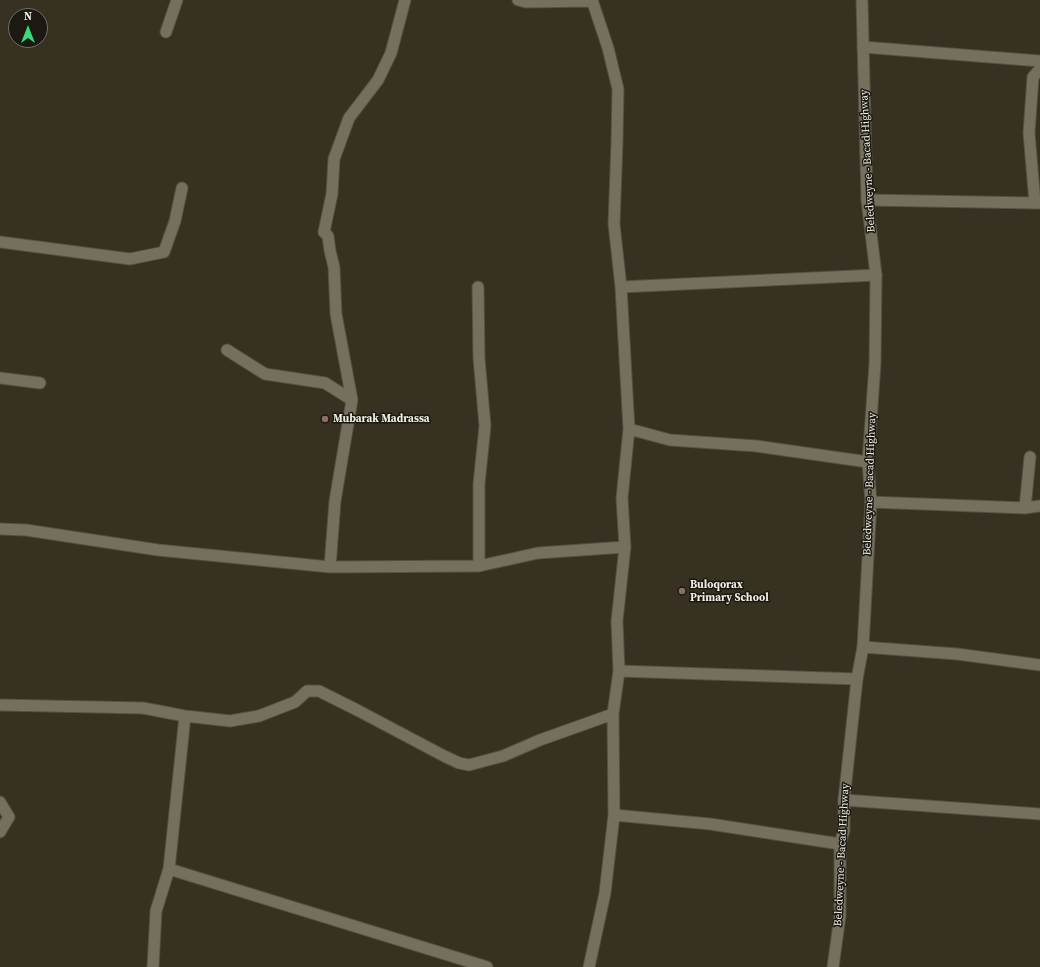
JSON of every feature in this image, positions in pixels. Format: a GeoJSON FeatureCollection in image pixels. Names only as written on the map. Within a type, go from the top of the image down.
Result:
{"type":"FeatureCollection","features":[{"type":"Feature","properties":{"kind":"street"},"geometry":{"type":"LineString","coordinates":[[166,32],[177,0]]}},
{"type":"Feature","properties":{"kind":"street"},"geometry":{"type":"LineString","coordinates":[[330,567],[334,501],[352,400],[336,314],[334,267],[328,236],[324,232],[332,194],[334,159],[349,118],[378,80],[391,53],[405,0]]}},
{"type":"Feature","properties":{"kind":"street"},"geometry":{"type":"LineString","coordinates":[[518,0],[526,2],[592,0],[608,48],[618,89],[614,224],[621,287],[629,429],[622,498],[625,547],[617,621],[619,671],[613,714],[614,815],[605,893],[589,967]]}},
{"type":"Feature","properties":{"kind":"street","name":"Beledweyne - Bacad Highway"},"geometry":{"type":"LineString","coordinates":[[832,967],[840,916],[840,844],[844,830],[844,800],[857,679],[863,647],[870,502],[868,462],[875,364],[876,275],[867,200],[862,0]]}},
{"type":"Feature","properties":{"kind":"street"},"geometry":{"type":"LineString","coordinates":[[863,47],[1040,61]]}},
{"type":"Feature","properties":{"kind":"street"},"geometry":{"type":"LineString","coordinates":[[867,200],[1037,203],[1029,134],[1033,77],[1040,69]]}},
{"type":"Feature","properties":{"kind":"street"},"geometry":{"type":"LineString","coordinates":[[0,242],[130,259],[164,252],[181,200],[182,188]]}},
{"type":"Feature","properties":{"kind":"street"},"geometry":{"type":"LineString","coordinates":[[621,287],[876,275]]}},
{"type":"Feature","properties":{"kind":"street"},"geometry":{"type":"LineString","coordinates":[[478,288],[479,358],[485,426],[479,484],[479,566]]}},
{"type":"Feature","properties":{"kind":"street"},"geometry":{"type":"LineString","coordinates":[[227,350],[265,374],[325,383],[352,400]]}},
{"type":"Feature","properties":{"kind":"street"},"geometry":{"type":"LineString","coordinates":[[0,378],[40,383]]}},
{"type":"Feature","properties":{"kind":"street"},"geometry":{"type":"LineString","coordinates":[[629,429],[670,440],[756,446],[868,462]]}},
{"type":"Feature","properties":{"kind":"street"},"geometry":{"type":"LineString","coordinates":[[1025,508],[1030,456]]}},
{"type":"Feature","properties":{"kind":"street"},"geometry":{"type":"LineString","coordinates":[[870,502],[1025,508],[1040,506]]}},
{"type":"Feature","properties":{"kind":"street"},"geometry":{"type":"LineString","coordinates":[[0,529],[26,530],[158,550],[330,567],[479,566],[538,553],[625,547]]}},
{"type":"Feature","properties":{"kind":"street"},"geometry":{"type":"LineString","coordinates":[[863,647],[957,654],[1040,664]]}},
{"type":"Feature","properties":{"kind":"street"},"geometry":{"type":"LineString","coordinates":[[619,671],[857,679]]}},
{"type":"Feature","properties":{"kind":"street"},"geometry":{"type":"LineString","coordinates":[[0,705],[143,708],[185,716],[230,721],[258,716],[295,702],[307,691],[319,691],[444,756],[459,763],[469,765],[503,756],[540,740],[613,714]]}},
{"type":"Feature","properties":{"kind":"street"},"geometry":{"type":"LineString","coordinates":[[153,967],[156,912],[168,869],[185,716]]}},
{"type":"Feature","properties":{"kind":"street"},"geometry":{"type":"LineString","coordinates":[[844,800],[1040,814]]}},
{"type":"Feature","properties":{"kind":"street"},"geometry":{"type":"LineString","coordinates":[[0,802],[9,818],[0,832]]}},
{"type":"Feature","properties":{"kind":"street"},"geometry":{"type":"LineString","coordinates":[[614,815],[710,824],[840,844]]}},
{"type":"Feature","properties":{"kind":"street"},"geometry":{"type":"LineString","coordinates":[[168,869],[487,967]]}},
{"type":"Feature","properties":{"kind":"place","name":"Mubarak Madrassa"},"geometry":{"type":"Point","coordinates":[325,419]}},
{"type":"Feature","properties":{"kind":"place","name":"Buloqorax Primary School"},"geometry":{"type":"Point","coordinates":[682,591]}}]}
